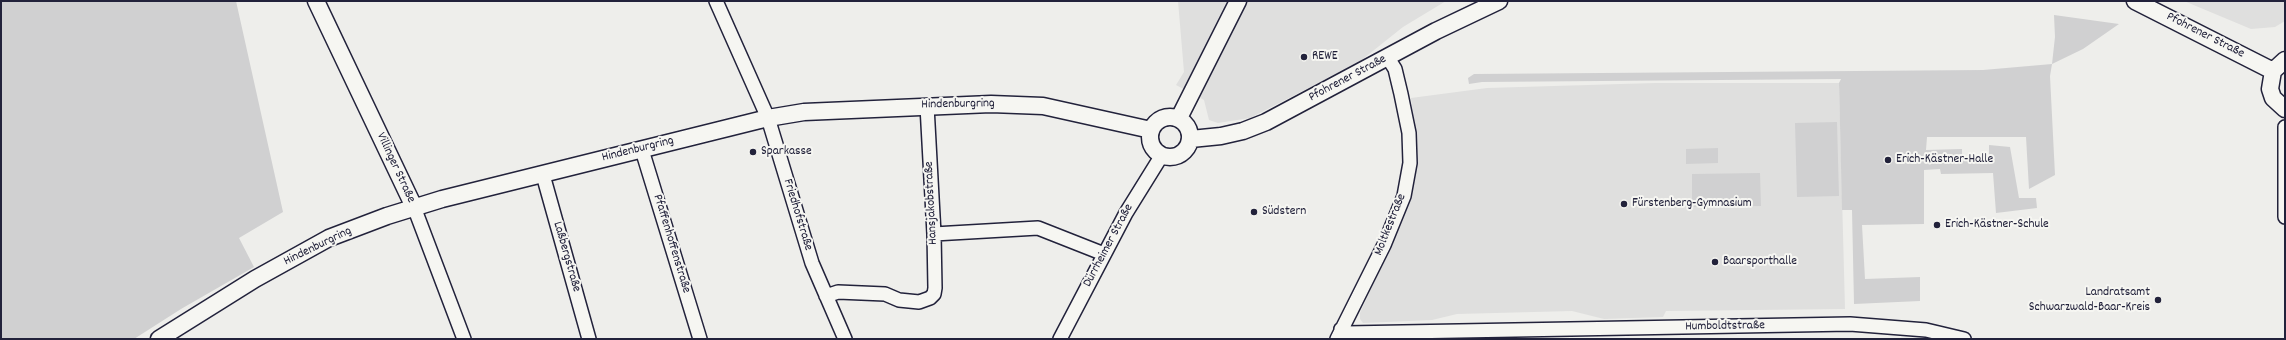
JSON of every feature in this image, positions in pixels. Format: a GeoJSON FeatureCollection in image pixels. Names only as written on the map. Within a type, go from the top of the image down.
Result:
{"type":"FeatureCollection","features":[{"type":"Feature","properties":{"kind":"main road","name":"Villinger Straße"},"geometry":{"type":"LineString","coordinates":[[316,1],[414,207]]}},
{"type":"Feature","properties":{"kind":"main road"},"geometry":{"type":"LineString","coordinates":[[1179,118],[1238,1]]}},
{"type":"Feature","properties":{"kind":"main road","name":"Pfohrener Straße"},"geometry":{"type":"LineString","coordinates":[[1191,139],[1221,136],[1243,131],[1266,122],[1436,31],[1499,1]]}},
{"type":"Feature","properties":{"kind":"main road","name":"Pfohrener Straße"},"geometry":{"type":"LineString","coordinates":[[2136,1],[2273,71]]}},
{"type":"Feature","properties":{"kind":"main road"},"geometry":{"type":"LineString","coordinates":[[2285,60],[2273,71],[2270,89],[2273,98],[2285,109]]}},
{"type":"Feature","properties":{"kind":"main road","name":"Hindenburgring"},"geometry":{"type":"LineString","coordinates":[[159,339],[256,279],[329,238],[414,207],[768,118],[804,112],[991,104],[1043,106],[1151,130]]}},
{"type":"Feature","properties":{"kind":"main road"},"geometry":{"type":"LineString","coordinates":[[1164,118],[1179,118],[1188,127],[1191,139],[1185,151],[1179,155],[1172,157],[1162,155],[1153,148],[1150,139],[1151,130],[1156,122],[1164,118]]}},
{"type":"Feature","properties":{"kind":"street","name":"Friedhofstraße"},"geometry":{"type":"LineString","coordinates":[[716,1],[768,118],[812,263],[845,339]]}},
{"type":"Feature","properties":{"kind":"street","name":"Moltkestraße"},"geometry":{"type":"LineString","coordinates":[[1339,334],[1384,245],[1404,196],[1410,163],[1409,133],[1395,69],[1388,58]]}},
{"type":"Feature","properties":{"kind":"street","name":"Hansjakobstraße"},"geometry":{"type":"LineString","coordinates":[[826,296],[838,292],[885,294],[899,300],[919,302],[930,298],[935,288],[928,106]]}},
{"type":"Feature","properties":{"kind":"street"},"geometry":{"type":"LineString","coordinates":[[2285,127],[2285,217]]}},
{"type":"Feature","properties":{"kind":"street","name":"Pfaffenhoffenstraße"},"geometry":{"type":"LineString","coordinates":[[642,150],[700,339]]}},
{"type":"Feature","properties":{"kind":"street","name":"Dürrheimer Straße"},"geometry":{"type":"LineString","coordinates":[[1060,339],[1126,213],[1162,155]]}},
{"type":"Feature","properties":{"kind":"street","name":"Laßbergstraße"},"geometry":{"type":"LineString","coordinates":[[543,175],[589,339]]}},
{"type":"Feature","properties":{"kind":"street","name":"Villinger Straße"},"geometry":{"type":"LineString","coordinates":[[414,207],[464,339]]}},
{"type":"Feature","properties":{"kind":"street"},"geometry":{"type":"LineString","coordinates":[[934,234],[1038,228],[1104,254]]}},
{"type":"Feature","properties":{"kind":"street","name":"Humboldtstraße"},"geometry":{"type":"LineString","coordinates":[[1339,334],[1625,334],[1850,324],[1926,330],[1964,339]]}},
{"type":"Feature","properties":{"kind":"shaded area"},"geometry":{"type":"Polygon","coordinates":[[[1,1],[236,1],[283,212],[239,238],[254,267],[181,309],[134,339],[1,339],[1,1]]]}},
{"type":"Feature","properties":{"kind":"shaded area"},"geometry":{"type":"Polygon","coordinates":[[[1178,1],[1446,1],[1403,27],[1359,62],[1250,118],[1218,123],[1209,120],[1204,100],[1176,85],[1184,72],[1178,1]]]}},
{"type":"Feature","properties":{"kind":"shaded area"},"geometry":{"type":"Polygon","coordinates":[[[2184,1],[2285,1],[2285,21],[2275,27],[2251,29],[2184,1]]]}},
{"type":"Feature","properties":{"kind":"shaded area"},"geometry":{"type":"Polygon","coordinates":[[[2054,15],[2119,24],[2083,49],[2052,64],[2055,37],[2054,15]]]}},
{"type":"Feature","properties":{"kind":"shaded area"},"geometry":{"type":"Polygon","coordinates":[[[2052,64],[2050,76],[2055,175],[2029,189],[2026,137],[1927,137],[1926,150],[1962,149],[1962,157],[1989,158],[1989,145],[2010,147],[2019,198],[2036,198],[2037,208],[1996,213],[1993,173],[1941,174],[1940,169],[1924,170],[1924,224],[1862,225],[1865,279],[1920,277],[1920,301],[1854,304],[1852,210],[1842,210],[1839,83],[1841,79],[1482,82],[1469,84],[1468,78],[1474,74],[1983,70],[2052,64]]]}},
{"type":"Feature","properties":{"kind":"shaded area","name":"Fürstenberg-Gymnasium"},"geometry":{"type":"Polygon","coordinates":[[[1655,83],[1839,83],[1845,309],[1666,311],[1663,317],[1604,319],[1572,311],[1457,314],[1432,320],[1363,323],[1360,319],[1360,313],[1395,237],[1409,199],[1415,132],[1411,98],[1487,88],[1655,83]]]}},
{"type":"Feature","properties":{"kind":"shaded area"},"geometry":{"type":"Polygon","coordinates":[[[1837,122],[1839,196],[1797,197],[1795,123],[1837,122]]]}},
{"type":"Feature","properties":{"kind":"shaded area"},"geometry":{"type":"Polygon","coordinates":[[[1718,148],[1718,163],[1686,164],[1686,149],[1718,148]]]}},
{"type":"Feature","properties":{"kind":"shaded area"},"geometry":{"type":"Polygon","coordinates":[[[1760,173],[1761,206],[1692,207],[1692,174],[1760,173]]]}},
{"type":"Feature","properties":{"kind":"place","name":"REWE"},"geometry":{"type":"Point","coordinates":[1304,57]}},
{"type":"Feature","properties":{"kind":"place","name":"Sparkasse"},"geometry":{"type":"Point","coordinates":[753,152]}},
{"type":"Feature","properties":{"kind":"place","name":"Erich-Kästner-Halle"},"geometry":{"type":"Point","coordinates":[1888,160]}},
{"type":"Feature","properties":{"kind":"place","name":"Fürstenberg-Gymnasium"},"geometry":{"type":"Point","coordinates":[1624,204]}},
{"type":"Feature","properties":{"kind":"place","name":"Südstern"},"geometry":{"type":"Point","coordinates":[1254,212]}},
{"type":"Feature","properties":{"kind":"place","name":"Erich-Kästner-Schule"},"geometry":{"type":"Point","coordinates":[1937,225]}},
{"type":"Feature","properties":{"kind":"place","name":"Baarsporthalle"},"geometry":{"type":"Point","coordinates":[1715,262]}},
{"type":"Feature","properties":{"kind":"place","name":"Landratsamt Schwarzwald-Baar-Kreis"},"geometry":{"type":"Point","coordinates":[2158,300]}}]}
